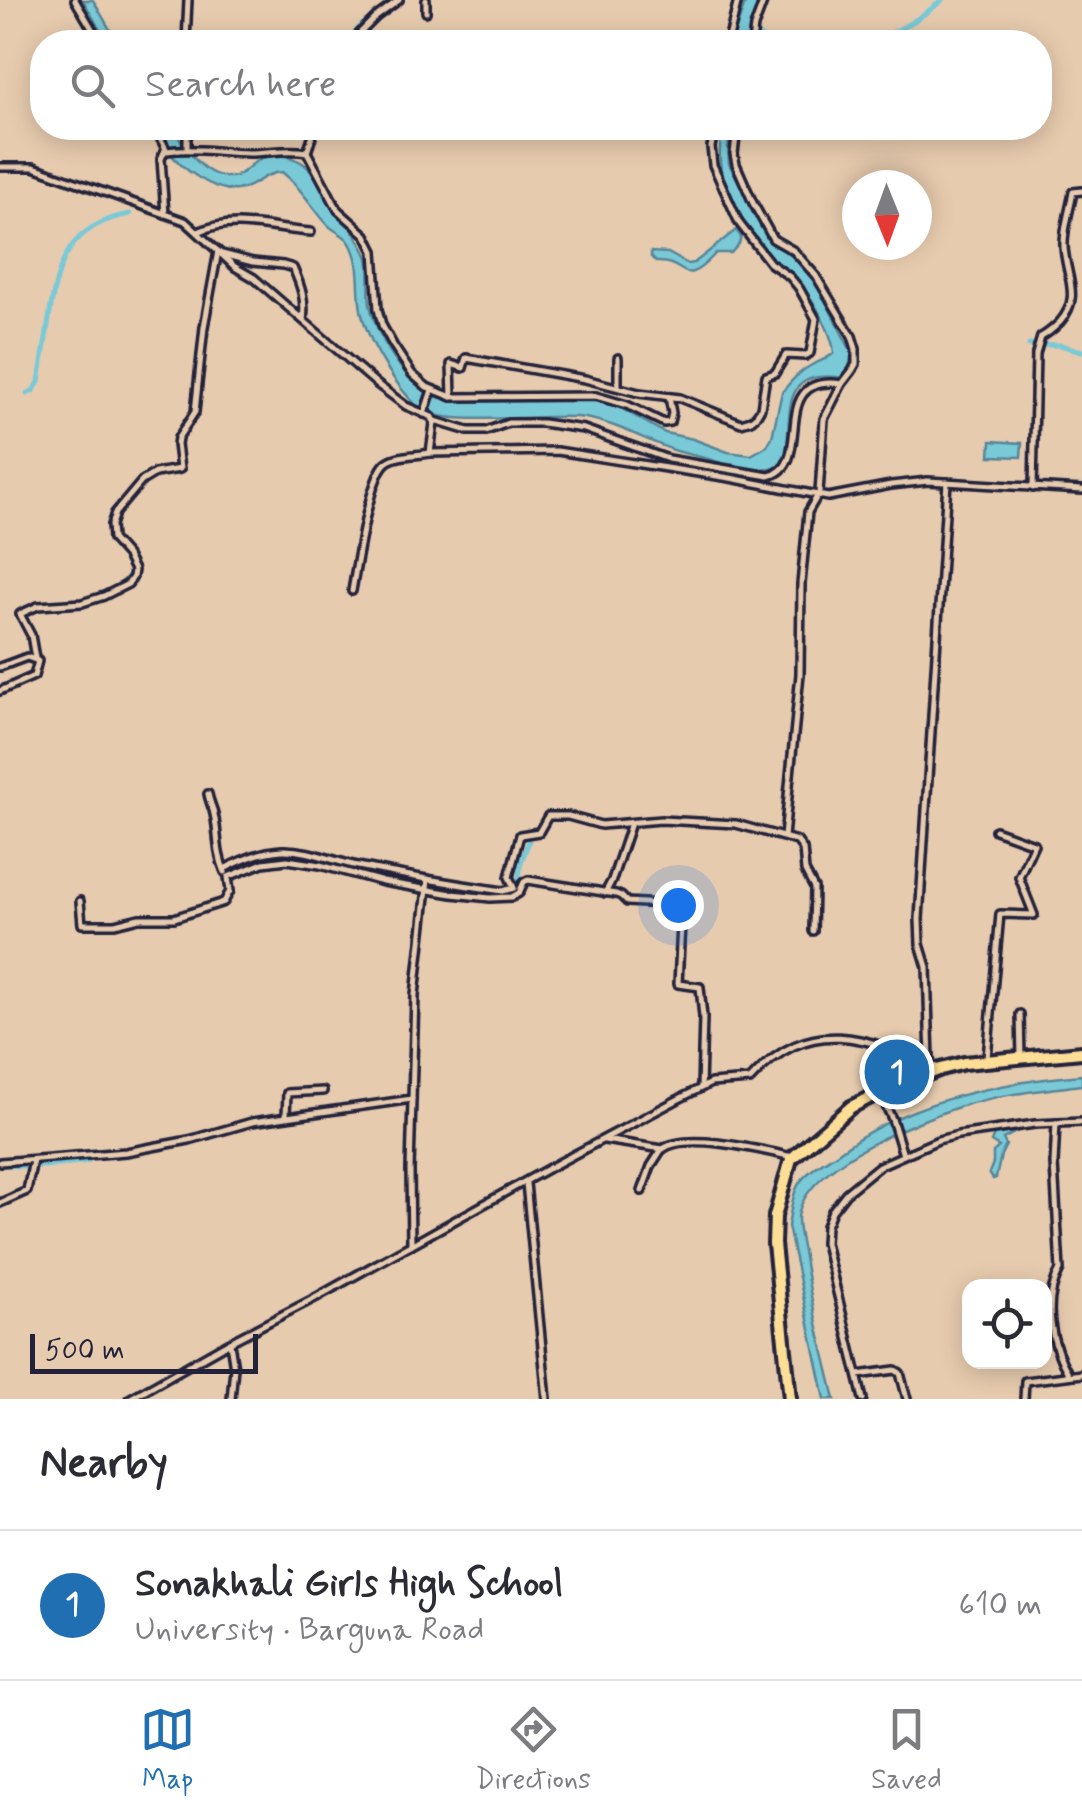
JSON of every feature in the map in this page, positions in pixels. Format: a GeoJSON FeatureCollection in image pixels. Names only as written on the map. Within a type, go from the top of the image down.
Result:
{"type":"FeatureCollection","features":[{"type":"Feature","properties":{"kind":"main road"},"geometry":{"type":"LineString","coordinates":[[790,1399],[774,1216],[793,1157],[851,1107],[941,1069],[1082,1052]]}},
{"type":"Feature","properties":{"kind":"street"},"geometry":{"type":"LineString","coordinates":[[76,0],[93,30]]}},
{"type":"Feature","properties":{"kind":"street"},"geometry":{"type":"LineString","coordinates":[[187,30],[188,0]]}},
{"type":"Feature","properties":{"kind":"street"},"geometry":{"type":"LineString","coordinates":[[364,30],[399,0]]}},
{"type":"Feature","properties":{"kind":"street"},"geometry":{"type":"LineString","coordinates":[[426,0],[426,12]]}},
{"type":"Feature","properties":{"kind":"street"},"geometry":{"type":"LineString","coordinates":[[731,30],[738,0]]}},
{"type":"Feature","properties":{"kind":"street"},"geometry":{"type":"LineString","coordinates":[[754,30],[764,0]]}},
{"type":"Feature","properties":{"kind":"street"},"geometry":{"type":"LineString","coordinates":[[160,140],[165,150],[162,158],[166,214]]}},
{"type":"Feature","properties":{"kind":"street"},"geometry":{"type":"LineString","coordinates":[[187,140],[187,148]]}},
{"type":"Feature","properties":{"kind":"street"},"geometry":{"type":"LineString","coordinates":[[312,140],[307,152],[338,210],[366,235],[374,251],[382,326],[412,374],[432,390],[452,397],[596,396],[627,405],[664,423],[672,418],[669,398]]}},
{"type":"Feature","properties":{"kind":"street"},"geometry":{"type":"LineString","coordinates":[[452,397],[451,364],[462,368],[466,358],[692,402],[736,422],[752,420],[761,408],[766,376],[775,373],[786,355],[805,356],[810,352],[816,320],[799,288],[770,263],[738,223],[712,165],[712,140]]}},
{"type":"Feature","properties":{"kind":"street"},"geometry":{"type":"LineString","coordinates":[[736,140],[736,164],[773,239],[800,256],[816,276],[856,349],[856,364],[824,419],[818,496],[808,512],[803,548],[800,664],[784,837]]}},
{"type":"Feature","properties":{"kind":"street"},"geometry":{"type":"LineString","coordinates":[[165,150],[307,152]]}},
{"type":"Feature","properties":{"kind":"street"},"geometry":{"type":"LineString","coordinates":[[0,167],[34,167],[185,221],[406,406],[434,421],[468,431],[486,431],[508,423],[584,429],[668,460],[769,476],[778,474],[789,459],[800,398],[819,384],[842,384]]}},
{"type":"Feature","properties":{"kind":"street"},"geometry":{"type":"LineString","coordinates":[[1033,488],[1036,354],[1041,337],[1068,315],[1072,306],[1074,290],[1064,240],[1074,192],[1082,191]]}},
{"type":"Feature","properties":{"kind":"street"},"geometry":{"type":"LineString","coordinates":[[198,232],[209,226],[240,224],[311,232]]}},
{"type":"Feature","properties":{"kind":"street"},"geometry":{"type":"LineString","coordinates":[[219,252],[293,268],[305,303],[303,320]]}},
{"type":"Feature","properties":{"kind":"street"},"geometry":{"type":"LineString","coordinates":[[0,691],[34,676],[38,660],[20,614],[38,606],[89,601],[124,587],[133,578],[128,556],[112,539],[111,526],[144,478],[180,470],[177,444],[195,412],[204,327],[219,252]]}},
{"type":"Feature","properties":{"kind":"street"},"geometry":{"type":"LineString","coordinates":[[618,358],[618,387]]}},
{"type":"Feature","properties":{"kind":"street"},"geometry":{"type":"LineString","coordinates":[[424,414],[432,390]]}},
{"type":"Feature","properties":{"kind":"street"},"geometry":{"type":"LineString","coordinates":[[430,453],[434,421]]}},
{"type":"Feature","properties":{"kind":"street"},"geometry":{"type":"LineString","coordinates":[[352,591],[362,532],[384,464],[395,458],[430,453],[558,451],[818,496],[891,485],[947,482],[1082,490]]}},
{"type":"Feature","properties":{"kind":"street"},"geometry":{"type":"LineString","coordinates":[[928,1063],[927,967],[918,919],[947,482]]}},
{"type":"Feature","properties":{"kind":"street"},"geometry":{"type":"LineString","coordinates":[[0,667],[35,658]]}},
{"type":"Feature","properties":{"kind":"street"},"geometry":{"type":"LineString","coordinates":[[80,901],[82,924],[174,918],[224,902],[230,891],[217,854],[208,794]]}},
{"type":"Feature","properties":{"kind":"street"},"geometry":{"type":"LineString","coordinates":[[224,869],[248,856],[282,850],[503,891],[512,890],[514,885],[510,877],[520,835],[539,832],[548,816],[568,816],[602,825],[661,820],[736,824],[784,837],[803,849],[805,871],[814,888],[813,931]]}},
{"type":"Feature","properties":{"kind":"street"},"geometry":{"type":"LineString","coordinates":[[605,893],[631,824]]}},
{"type":"Feature","properties":{"kind":"street"},"geometry":{"type":"LineString","coordinates":[[987,1061],[1000,914],[1034,915],[1018,878],[1034,844],[995,830]]}},
{"type":"Feature","properties":{"kind":"street"},"geometry":{"type":"LineString","coordinates":[[228,878],[263,862],[287,860],[384,882],[484,898],[512,897],[528,880],[621,896],[627,902],[679,905],[678,984],[700,988],[701,1088]]}},
{"type":"Feature","properties":{"kind":"street"},"geometry":{"type":"LineString","coordinates":[[411,1246],[416,972],[428,879]]}},
{"type":"Feature","properties":{"kind":"street"},"geometry":{"type":"LineString","coordinates":[[1020,1014],[1021,1058]]}},
{"type":"Feature","properties":{"kind":"street"},"geometry":{"type":"LineString","coordinates":[[129,1399],[601,1140],[701,1088],[750,1080],[768,1060],[815,1038],[864,1040],[941,1069]]}},
{"type":"Feature","properties":{"kind":"street"},"geometry":{"type":"LineString","coordinates":[[286,1116],[287,1093],[323,1091]]}},
{"type":"Feature","properties":{"kind":"street"},"geometry":{"type":"LineString","coordinates":[[880,1092],[903,1155]]}},
{"type":"Feature","properties":{"kind":"street"},"geometry":{"type":"LineString","coordinates":[[0,1162],[142,1149],[252,1122],[412,1100]]}},
{"type":"Feature","properties":{"kind":"street"},"geometry":{"type":"LineString","coordinates":[[862,1399],[828,1258],[826,1226],[832,1212],[856,1184],[879,1166],[958,1135],[1082,1122]]}},
{"type":"Feature","properties":{"kind":"street"},"geometry":{"type":"LineString","coordinates":[[1056,1123],[1054,1164],[1060,1270],[1049,1307],[1058,1357],[1069,1375]]}},
{"type":"Feature","properties":{"kind":"street"},"geometry":{"type":"LineString","coordinates":[[601,1140],[662,1149]]}},
{"type":"Feature","properties":{"kind":"street"},"geometry":{"type":"LineString","coordinates":[[642,1191],[651,1166],[670,1144],[704,1142],[793,1157]]}},
{"type":"Feature","properties":{"kind":"street"},"geometry":{"type":"LineString","coordinates":[[0,1203],[27,1191],[33,1160]]}},
{"type":"Feature","properties":{"kind":"street"},"geometry":{"type":"LineString","coordinates":[[526,1182],[547,1399]]}},
{"type":"Feature","properties":{"kind":"street"},"geometry":{"type":"LineString","coordinates":[[230,1342],[234,1368],[231,1399]]}},
{"type":"Feature","properties":{"kind":"street"},"geometry":{"type":"LineString","coordinates":[[858,1375],[895,1370],[900,1374],[907,1399]]}},
{"type":"Feature","properties":{"kind":"street"},"geometry":{"type":"LineString","coordinates":[[1024,1399],[1025,1381],[1082,1374]]}},
{"type":"Feature","properties":{"kind":"water"},"geometry":{"type":"Polygon","coordinates":[[[83,0],[93,0],[110,30],[100,30],[83,0]]]}},
{"type":"Feature","properties":{"kind":"water"},"geometry":{"type":"Polygon","coordinates":[[[746,0],[757,0],[750,30],[736,30],[746,0]]]}},
{"type":"Feature","properties":{"kind":"water"},"geometry":{"type":"Polygon","coordinates":[[[163,140],[181,140],[206,169],[225,177],[239,175],[260,159],[272,156],[286,156],[304,164],[339,209],[368,258],[370,304],[385,343],[412,380],[433,395],[459,401],[551,398],[600,402],[615,405],[665,433],[751,455],[767,446],[772,437],[782,392],[802,371],[834,353],[829,332],[810,297],[756,242],[735,208],[721,171],[721,140],[729,140],[729,164],[752,207],[772,240],[816,283],[852,353],[847,376],[807,380],[797,388],[789,413],[785,460],[774,468],[758,470],[682,453],[585,418],[473,419],[432,414],[419,408],[401,388],[369,335],[350,243],[327,224],[295,184],[282,172],[243,189],[228,190],[198,178],[168,150],[163,140]]]}},
{"type":"Feature","properties":{"kind":"water"},"geometry":{"type":"Polygon","coordinates":[[[736,230],[741,237],[731,253],[716,253],[696,271],[684,271],[651,257],[651,252],[668,253],[688,264],[694,263],[736,230]]]}},
{"type":"Feature","properties":{"kind":"water"},"geometry":{"type":"Polygon","coordinates":[[[991,441],[1022,443],[1021,457],[990,456],[991,441]]]}},
{"type":"Feature","properties":{"kind":"water"},"geometry":{"type":"Polygon","coordinates":[[[1082,1075],[1082,1085],[991,1098],[918,1122],[864,1148],[818,1181],[804,1200],[798,1219],[810,1293],[835,1399],[825,1399],[788,1226],[800,1182],[869,1132],[926,1106],[988,1089],[1082,1075]]]}},
{"type":"Feature","properties":{"kind":"water"},"geometry":{"type":"Polygon","coordinates":[[[1016,1129],[1003,1139],[1006,1145],[993,1179],[989,1173],[993,1152],[999,1147],[991,1142],[995,1132],[1016,1129]]]}},
{"type":"Feature","properties":{"kind":"waterway"},"geometry":{"type":"LineString","coordinates":[[357,30],[393,0]]}},
{"type":"Feature","properties":{"kind":"waterway"},"geometry":{"type":"LineString","coordinates":[[898,30],[942,0]]}},
{"type":"Feature","properties":{"kind":"waterway"},"geometry":{"type":"LineString","coordinates":[[27,394],[39,382],[56,281],[69,250],[92,227],[130,214]]}},
{"type":"Feature","properties":{"kind":"waterway"},"geometry":{"type":"LineString","coordinates":[[1029,345],[1060,345],[1082,351]]}},
{"type":"Feature","properties":{"kind":"waterway"},"geometry":{"type":"LineString","coordinates":[[175,439],[177,458]]}},
{"type":"Feature","properties":{"kind":"waterway"},"geometry":{"type":"LineString","coordinates":[[133,488],[148,474],[168,469]]}},
{"type":"Feature","properties":{"kind":"waterway"},"geometry":{"type":"LineString","coordinates":[[109,539],[107,528],[112,513]]}},
{"type":"Feature","properties":{"kind":"waterway"},"geometry":{"type":"LineString","coordinates":[[76,601],[116,586],[131,569]]}},
{"type":"Feature","properties":{"kind":"waterway"},"geometry":{"type":"LineString","coordinates":[[32,606],[68,601]]}},
{"type":"Feature","properties":{"kind":"waterway"},"geometry":{"type":"LineString","coordinates":[[233,869],[255,861],[293,857],[488,895],[517,890],[529,841]]}},
{"type":"Feature","properties":{"kind":"waterway"},"geometry":{"type":"LineString","coordinates":[[0,1164],[33,1166],[88,1161]]}},
{"type":"Feature","properties":{"kind":"place","name":"Sonakhali Girls High School"},"geometry":{"type":"Point","coordinates":[897,1072]}}]}
